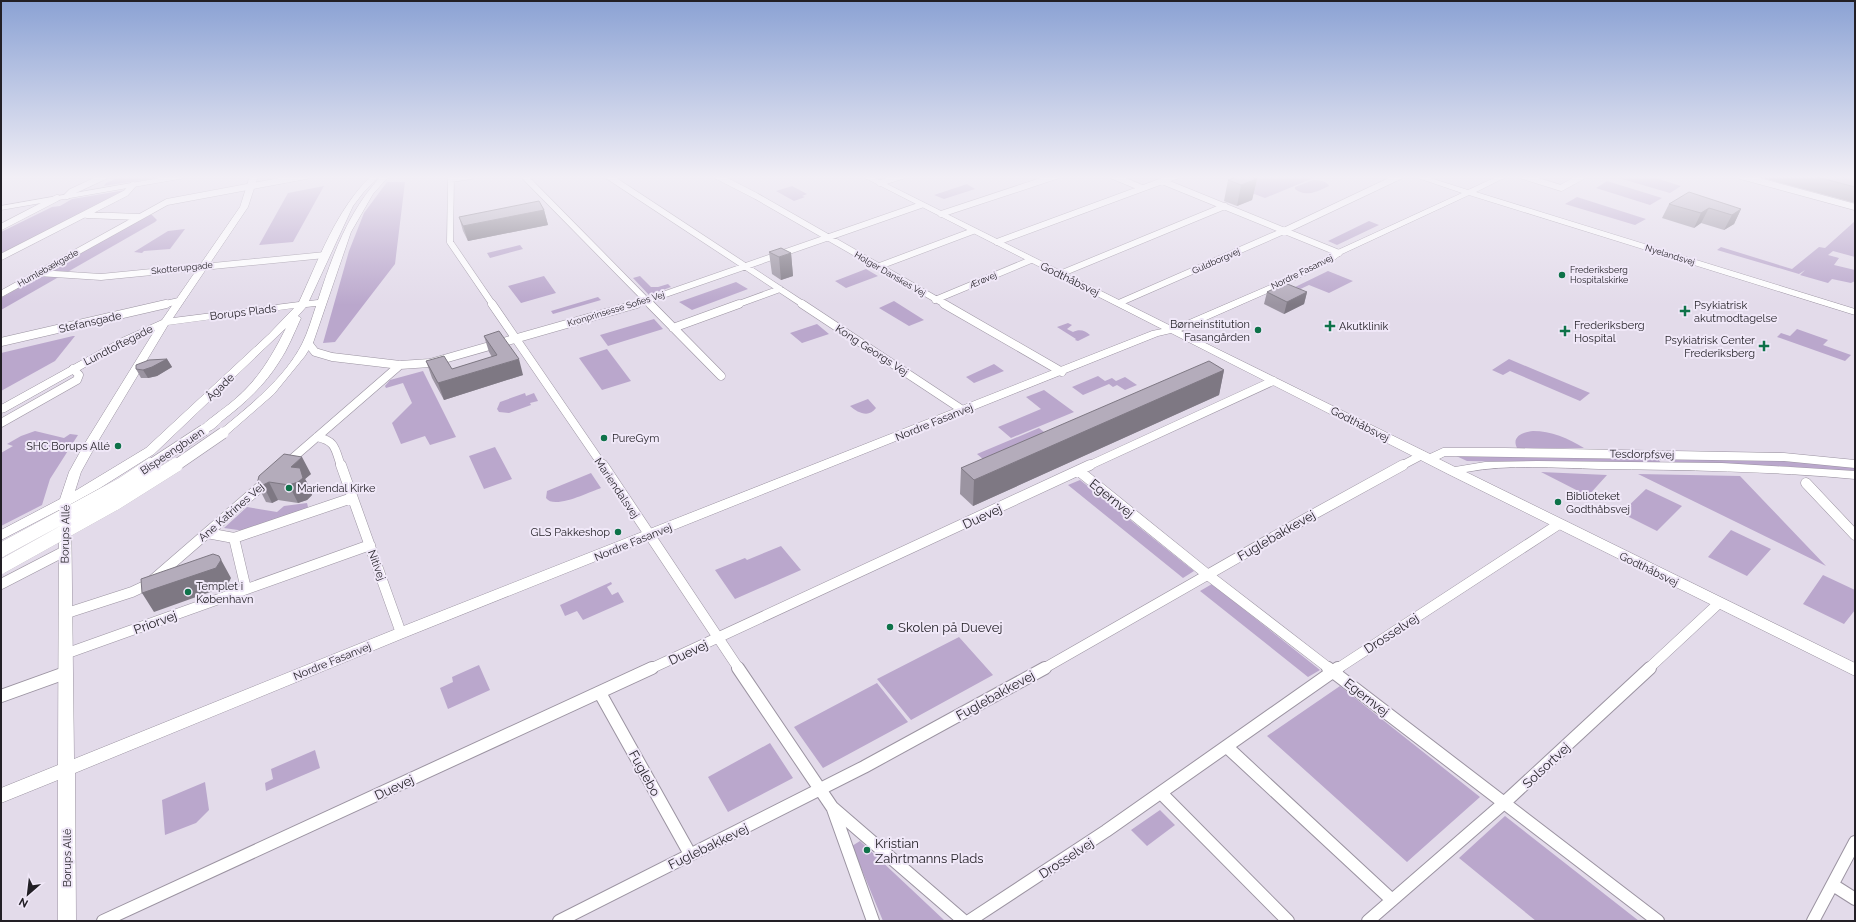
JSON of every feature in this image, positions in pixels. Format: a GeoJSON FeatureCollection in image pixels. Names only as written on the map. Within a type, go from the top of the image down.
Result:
{"type":"FeatureCollection","features":[{"type":"Feature","properties":{"kind":"street"},"geometry":{"type":"LineString","coordinates":[[1,227],[16,219]]}},
{"type":"Feature","properties":{"kind":"street"},"geometry":{"type":"LineString","coordinates":[[1,257],[77,219]]}},
{"type":"Feature","properties":{"kind":"street","name":"Humlebækgade"},"geometry":{"type":"LineString","coordinates":[[1,294],[135,219]]}},
{"type":"Feature","properties":{"kind":"street","name":"Borups Allé"},"geometry":{"type":"LineString","coordinates":[[67,921],[64,614],[65,502],[75,472],[91,443],[165,322],[236,219]]}},
{"type":"Feature","properties":{"kind":"street","name":"Ågade"},"geometry":{"type":"LineString","coordinates":[[1,536],[65,502],[150,451],[217,390],[302,306],[343,219]]}},
{"type":"Feature","properties":{"kind":"street"},"geometry":{"type":"LineString","coordinates":[[308,343],[335,262],[353,219]]}},
{"type":"Feature","properties":{"kind":"street","name":"Mariendalsvej"},"geometry":{"type":"LineString","coordinates":[[450,219],[450,242],[719,638],[820,790]]}},
{"type":"Feature","properties":{"kind":"street"},"geometry":{"type":"LineString","coordinates":[[567,219],[721,376]]}},
{"type":"Feature","properties":{"kind":"street","name":"Kong Georgs Vej"},"geometry":{"type":"LineString","coordinates":[[674,219],[964,411]]}},
{"type":"Feature","properties":{"kind":"street","name":"Holger Danskes Vej"},"geometry":{"type":"LineString","coordinates":[[795,219],[1062,372]]}},
{"type":"Feature","properties":{"kind":"street","name":"Kronprinsesse Sofies Vej"},"geometry":{"type":"LineString","coordinates":[[308,343],[315,352],[332,358],[400,365],[430,363],[648,301],[881,219]]}},
{"type":"Feature","properties":{"kind":"street","name":"Godthåbsvej"},"geometry":{"type":"LineString","coordinates":[[951,219],[1452,471],[1855,670]]}},
{"type":"Feature","properties":{"kind":"street"},"geometry":{"type":"LineString","coordinates":[[997,242],[1059,219]]}},
{"type":"Feature","properties":{"kind":"street"},"geometry":{"type":"LineString","coordinates":[[1060,274],[1193,219]]}},
{"type":"Feature","properties":{"kind":"street"},"geometry":{"type":"LineString","coordinates":[[1258,219],[1339,253]]}},
{"type":"Feature","properties":{"kind":"street","name":"Guldborgvej"},"geometry":{"type":"LineString","coordinates":[[1119,303],[1309,219]]}},
{"type":"Feature","properties":{"kind":"street","name":"Nordre Fasanvej"},"geometry":{"type":"LineString","coordinates":[[1,796],[401,633],[964,411],[1157,333],[1174,330],[1278,285],[1339,253],[1410,219]]}},
{"type":"Feature","properties":{"kind":"street","name":"Nyelandsvej"},"geometry":{"type":"LineString","coordinates":[[1554,219],[1855,312]]}},
{"type":"Feature","properties":{"kind":"street"},"geometry":{"type":"LineString","coordinates":[[877,267],[973,230]]}},
{"type":"Feature","properties":{"kind":"street","name":"Skotterupgade"},"geometry":{"type":"LineString","coordinates":[[39,273],[101,277],[325,255]]}},
{"type":"Feature","properties":{"kind":"street","name":"Ærøvej"},"geometry":{"type":"LineString","coordinates":[[936,300],[1031,260]]}},
{"type":"Feature","properties":{"kind":"street"},"geometry":{"type":"LineString","coordinates":[[674,328],[780,289]]}},
{"type":"Feature","properties":{"kind":"street","name":"Stefansgade"},"geometry":{"type":"LineString","coordinates":[[1,342],[179,301]]}},
{"type":"Feature","properties":{"kind":"street","name":"Borups Plads"},"geometry":{"type":"LineString","coordinates":[[165,322],[302,306],[322,302]]}},
{"type":"Feature","properties":{"kind":"street","name":"Bispeengbuen"},"geometry":{"type":"LineString","coordinates":[[1,550],[121,485],[204,430],[242,399],[262,379],[275,360],[302,306]]}},
{"type":"Feature","properties":{"kind":"street","name":"Lundtoftegade"},"geometry":{"type":"LineString","coordinates":[[1,410],[126,340],[165,322]]}},
{"type":"Feature","properties":{"kind":"street","name":"Bispeengbuen"},"geometry":{"type":"LineString","coordinates":[[1,567],[138,490],[173,468],[223,433],[267,395],[302,354],[308,343]]}},
{"type":"Feature","properties":{"kind":"street","name":"Ane Katrines Vej"},"geometry":{"type":"LineString","coordinates":[[64,614],[132,592],[147,585],[400,365]]}},
{"type":"Feature","properties":{"kind":"street","name":"Lundtoftegade"},"geometry":{"type":"LineString","coordinates":[[1,423],[77,380],[79,375],[73,369]]}},
{"type":"Feature","properties":{"kind":"street","name":"Duevej"},"geometry":{"type":"LineString","coordinates":[[103,921],[1273,381]]}},
{"type":"Feature","properties":{"kind":"street","name":"Nitivej"},"geometry":{"type":"LineString","coordinates":[[317,437],[328,439],[333,443],[401,633]]}},
{"type":"Feature","properties":{"kind":"street","name":"Tesdorpfsvej"},"geometry":{"type":"LineString","coordinates":[[1426,457],[1443,452],[1505,452],[1784,457],[1855,464]]}},
{"type":"Feature","properties":{"kind":"street","name":"Fuglebakkevej"},"geometry":{"type":"LineString","coordinates":[[559,921],[820,790],[1046,667],[1304,519],[1426,457]]}},
{"type":"Feature","properties":{"kind":"street","name":"Tesdorpfsvej"},"geometry":{"type":"LineString","coordinates":[[1452,471],[1474,466],[1494,465],[1616,466],[1793,469],[1855,475]]}},
{"type":"Feature","properties":{"kind":"street","name":"Egernvej"},"geometry":{"type":"LineString","coordinates":[[1079,471],[1208,575],[1658,921]]}},
{"type":"Feature","properties":{"kind":"street"},"geometry":{"type":"LineString","coordinates":[[1806,483],[1855,535]]}},
{"type":"Feature","properties":{"kind":"street"},"geometry":{"type":"LineString","coordinates":[[207,533],[234,538],[352,498]]}},
{"type":"Feature","properties":{"kind":"street","name":"Drosselvej"},"geometry":{"type":"LineString","coordinates":[[969,921],[1106,831],[1333,671],[1559,524]]}},
{"type":"Feature","properties":{"kind":"street"},"geometry":{"type":"LineString","coordinates":[[234,538],[246,589]]}},
{"type":"Feature","properties":{"kind":"street","name":"Priorvej"},"geometry":{"type":"LineString","coordinates":[[65,654],[370,545]]}},
{"type":"Feature","properties":{"kind":"street"},"geometry":{"type":"LineString","coordinates":[[1,584],[65,551]]}},
{"type":"Feature","properties":{"kind":"street","name":"Solsortvej"},"geometry":{"type":"LineString","coordinates":[[1368,921],[1504,803],[1719,603]]}},
{"type":"Feature","properties":{"kind":"street"},"geometry":{"type":"LineString","coordinates":[[1,696],[65,673]]}},
{"type":"Feature","properties":{"kind":"street","name":"Fuglebo"},"geometry":{"type":"LineString","coordinates":[[600,692],[690,854]]}},
{"type":"Feature","properties":{"kind":"street"},"geometry":{"type":"LineString","coordinates":[[1227,747],[1392,900]]}},
{"type":"Feature","properties":{"kind":"street"},"geometry":{"type":"LineString","coordinates":[[820,790],[832,807],[964,921]]}},
{"type":"Feature","properties":{"kind":"street"},"geometry":{"type":"LineString","coordinates":[[1161,793],[1288,921]]}},
{"type":"Feature","properties":{"kind":"street"},"geometry":{"type":"LineString","coordinates":[[832,807],[873,921]]}},
{"type":"Feature","properties":{"kind":"street"},"geometry":{"type":"LineString","coordinates":[[1813,921],[1855,842]]}},
{"type":"Feature","properties":{"kind":"street"},"geometry":{"type":"LineString","coordinates":[[1833,885],[1855,899]]}},
{"type":"Feature","properties":{"kind":"shaded area"},"geometry":{"type":"Polygon","coordinates":[[[27,219],[70,219],[1,255],[1,232],[27,219]]]}},
{"type":"Feature","properties":{"kind":"shaded area"},"geometry":{"type":"Polygon","coordinates":[[[141,219],[157,220],[1,310],[1,298],[141,219]]]}},
{"type":"Feature","properties":{"kind":"shaded area"},"geometry":{"type":"Polygon","coordinates":[[[273,219],[306,219],[293,242],[259,245],[273,219]]]}},
{"type":"Feature","properties":{"kind":"shaded area"},"geometry":{"type":"Polygon","coordinates":[[[362,219],[400,219],[395,264],[335,342],[323,343],[349,251],[362,219]]]}},
{"type":"Feature","properties":{"kind":"shaded area"},"geometry":{"type":"Polygon","coordinates":[[[1615,219],[1646,219],[1635,225],[1615,219]]]}},
{"type":"Feature","properties":{"kind":"shaded area"},"geometry":{"type":"Polygon","coordinates":[[[1369,221],[1379,225],[1337,245],[1328,241],[1369,221]]]}},
{"type":"Feature","properties":{"kind":"shaded area"},"geometry":{"type":"Polygon","coordinates":[[[1855,221],[1855,257],[1833,251],[1828,255],[1839,258],[1834,265],[1855,270],[1855,281],[1851,283],[1832,279],[1828,283],[1800,275],[1805,270],[1799,274],[1717,250],[1721,247],[1792,269],[1819,247],[1825,248],[1855,221]]]}},
{"type":"Feature","properties":{"kind":"shaded area"},"geometry":{"type":"Polygon","coordinates":[[[185,229],[170,249],[144,251],[142,253],[134,252],[168,231],[185,229]]]}},
{"type":"Feature","properties":{"kind":"shaded area"},"geometry":{"type":"Polygon","coordinates":[[[520,245],[523,249],[490,258],[487,253],[520,245]]]}},
{"type":"Feature","properties":{"kind":"shaded area"},"geometry":{"type":"Polygon","coordinates":[[[866,269],[878,276],[846,288],[835,281],[866,269]]]}},
{"type":"Feature","properties":{"kind":"shaded area"},"geometry":{"type":"Polygon","coordinates":[[[1328,271],[1353,281],[1329,293],[1309,285],[1296,291],[1291,289],[1328,271]]]}},
{"type":"Feature","properties":{"kind":"shaded area"},"geometry":{"type":"Polygon","coordinates":[[[544,276],[556,293],[521,303],[508,286],[544,276]]]}},
{"type":"Feature","properties":{"kind":"shaded area"},"geometry":{"type":"Polygon","coordinates":[[[640,276],[651,287],[658,287],[668,284],[671,287],[649,295],[633,278],[640,276]]]}},
{"type":"Feature","properties":{"kind":"shaded area"},"geometry":{"type":"Polygon","coordinates":[[[736,282],[748,289],[692,310],[679,302],[736,282]]]}},
{"type":"Feature","properties":{"kind":"shaded area"},"geometry":{"type":"Polygon","coordinates":[[[598,297],[601,300],[553,314],[551,311],[598,297]]]}},
{"type":"Feature","properties":{"kind":"shaded area"},"geometry":{"type":"Polygon","coordinates":[[[894,301],[924,320],[909,326],[879,308],[894,301]]]}},
{"type":"Feature","properties":{"kind":"shaded area"},"geometry":{"type":"Polygon","coordinates":[[[654,319],[663,329],[608,346],[600,335],[654,319]]]}},
{"type":"Feature","properties":{"kind":"shaded area"},"geometry":{"type":"Polygon","coordinates":[[[1068,323],[1072,325],[1067,329],[1073,332],[1082,330],[1090,335],[1078,341],[1057,327],[1068,323]]]}},
{"type":"Feature","properties":{"kind":"shaded area"},"geometry":{"type":"Polygon","coordinates":[[[817,324],[829,334],[802,343],[790,333],[817,324]]]}},
{"type":"Feature","properties":{"kind":"shaded area"},"geometry":{"type":"Polygon","coordinates":[[[1797,329],[1828,340],[1823,345],[1851,355],[1845,361],[1777,337],[1781,333],[1790,336],[1797,329]]]}},
{"type":"Feature","properties":{"kind":"shaded area"},"geometry":{"type":"Polygon","coordinates":[[[75,336],[55,361],[1,391],[1,353],[75,336]]]}},
{"type":"Feature","properties":{"kind":"shaded area"},"geometry":{"type":"Polygon","coordinates":[[[607,349],[631,381],[602,390],[579,358],[607,349]]]}},
{"type":"Feature","properties":{"kind":"shaded area"},"geometry":{"type":"Polygon","coordinates":[[[1509,359],[1590,393],[1580,401],[1510,371],[1503,375],[1492,370],[1509,359]]]}},
{"type":"Feature","properties":{"kind":"shaded area"},"geometry":{"type":"Polygon","coordinates":[[[994,364],[1004,371],[974,383],[966,377],[994,364]]]}},
{"type":"Feature","properties":{"kind":"shaded area"},"geometry":{"type":"Polygon","coordinates":[[[423,371],[456,437],[430,445],[425,436],[401,444],[392,423],[412,403],[403,383],[386,388],[385,386],[390,380],[423,371]]]}},
{"type":"Feature","properties":{"kind":"shaded area"},"geometry":{"type":"Polygon","coordinates":[[[1098,376],[1105,381],[1112,378],[1116,381],[1125,377],[1137,385],[1125,390],[1117,385],[1113,387],[1109,384],[1083,395],[1072,387],[1098,376]]]}},
{"type":"Feature","properties":{"kind":"shaded area"},"geometry":{"type":"Polygon","coordinates":[[[1044,390],[1074,412],[1011,438],[998,427],[1041,409],[1026,397],[1044,390]]]}},
{"type":"Feature","properties":{"kind":"shaded area"},"geometry":{"type":"Polygon","coordinates":[[[525,393],[526,396],[534,393],[538,401],[530,403],[531,405],[509,413],[499,412],[497,409],[500,402],[525,393]]]}},
{"type":"Feature","properties":{"kind":"shaded area"},"geometry":{"type":"Polygon","coordinates":[[[868,399],[876,408],[870,413],[867,414],[856,411],[850,406],[868,399]]]}},
{"type":"Feature","properties":{"kind":"shaded area"},"geometry":{"type":"Polygon","coordinates":[[[1039,428],[1053,439],[991,466],[977,454],[1039,428]]]}},
{"type":"Feature","properties":{"kind":"shaded area"},"geometry":{"type":"Polygon","coordinates":[[[35,431],[64,438],[70,434],[78,435],[50,479],[42,505],[1,526],[1,453],[13,446],[7,444],[21,436],[35,431]]]}},
{"type":"Feature","properties":{"kind":"shaded area"},"geometry":{"type":"Polygon","coordinates":[[[1533,431],[1546,432],[1559,436],[1584,448],[1517,448],[1516,440],[1519,435],[1533,431]]]}},
{"type":"Feature","properties":{"kind":"shaded area"},"geometry":{"type":"Polygon","coordinates":[[[495,447],[512,479],[484,489],[469,456],[495,447]]]}},
{"type":"Feature","properties":{"kind":"shaded area"},"geometry":{"type":"Polygon","coordinates":[[[1454,455],[1657,458],[1662,464],[1467,461],[1454,455]]]}},
{"type":"Feature","properties":{"kind":"shaded area"},"geometry":{"type":"Polygon","coordinates":[[[1671,458],[1780,460],[1855,466],[1855,473],[1781,466],[1677,464],[1671,458]]]}},
{"type":"Feature","properties":{"kind":"shaded area"},"geometry":{"type":"Polygon","coordinates":[[[1541,472],[1607,475],[1588,496],[1541,472]]]}},
{"type":"Feature","properties":{"kind":"shaded area"},"geometry":{"type":"Polygon","coordinates":[[[591,473],[601,488],[564,501],[550,501],[546,498],[547,491],[591,473]]]}},
{"type":"Feature","properties":{"kind":"shaded area"},"geometry":{"type":"Polygon","coordinates":[[[1638,474],[1740,476],[1826,566],[1638,474]]]}},
{"type":"Feature","properties":{"kind":"shaded area"},"geometry":{"type":"Polygon","coordinates":[[[1080,480],[1194,571],[1183,578],[1068,485],[1080,480]]]}},
{"type":"Feature","properties":{"kind":"shaded area"},"geometry":{"type":"Polygon","coordinates":[[[1646,489],[1682,506],[1657,531],[1621,513],[1646,489]]]}},
{"type":"Feature","properties":{"kind":"shaded area"},"geometry":{"type":"Polygon","coordinates":[[[307,503],[309,511],[245,531],[224,528],[247,507],[277,512],[284,506],[307,503]]]}},
{"type":"Feature","properties":{"kind":"shaded area"},"geometry":{"type":"Polygon","coordinates":[[[1731,530],[1771,549],[1747,576],[1708,557],[1731,530]]]}},
{"type":"Feature","properties":{"kind":"shaded area"},"geometry":{"type":"Polygon","coordinates":[[[781,546],[801,570],[735,599],[715,570],[745,558],[747,560],[781,546]]]}},
{"type":"Feature","properties":{"kind":"shaded area"},"geometry":{"type":"Polygon","coordinates":[[[1823,575],[1855,590],[1855,610],[1844,624],[1803,604],[1823,575]]]}},
{"type":"Feature","properties":{"kind":"shaded area"},"geometry":{"type":"Polygon","coordinates":[[[611,582],[612,584],[607,587],[612,595],[618,592],[624,602],[583,620],[577,611],[565,616],[560,605],[611,582]]]}},
{"type":"Feature","properties":{"kind":"shaded area"},"geometry":{"type":"Polygon","coordinates":[[[1212,584],[1320,670],[1308,677],[1200,591],[1212,584]]]}},
{"type":"Feature","properties":{"kind":"shaded area"},"geometry":{"type":"Polygon","coordinates":[[[959,637],[993,675],[911,720],[877,679],[959,637]]]}},
{"type":"Feature","properties":{"kind":"shaded area"},"geometry":{"type":"Polygon","coordinates":[[[479,665],[490,690],[448,709],[440,688],[453,682],[452,677],[479,665]]]}},
{"type":"Feature","properties":{"kind":"shaded area"},"geometry":{"type":"Polygon","coordinates":[[[877,683],[908,722],[823,768],[794,727],[877,683]]]}},
{"type":"Feature","properties":{"kind":"shaded area"},"geometry":{"type":"Polygon","coordinates":[[[1340,686],[1480,797],[1407,862],[1267,736],[1340,686]]]}},
{"type":"Feature","properties":{"kind":"shaded area"},"geometry":{"type":"Polygon","coordinates":[[[770,743],[793,778],[728,812],[708,777],[770,743]]]}},
{"type":"Feature","properties":{"kind":"shaded area"},"geometry":{"type":"Polygon","coordinates":[[[315,750],[320,768],[266,791],[265,783],[273,779],[271,769],[315,750]]]}},
{"type":"Feature","properties":{"kind":"shaded area"},"geometry":{"type":"Polygon","coordinates":[[[205,782],[209,810],[196,823],[165,835],[162,800],[205,782]]]}},
{"type":"Feature","properties":{"kind":"shaded area"},"geometry":{"type":"Polygon","coordinates":[[[1160,810],[1175,825],[1147,846],[1131,830],[1160,810]]]}},
{"type":"Feature","properties":{"kind":"shaded area"},"geometry":{"type":"Polygon","coordinates":[[[1505,816],[1639,921],[1536,921],[1459,858],[1505,816]]]}},
{"type":"Feature","properties":{"kind":"shaded area"},"geometry":{"type":"Polygon","coordinates":[[[860,841],[944,920],[883,921],[852,846],[860,841]]]}},
{"type":"Feature","properties":{"kind":"building"},"geometry":{"type":"Polygon","coordinates":[[[460,219],[498,219],[463,226],[460,219]]]}},
{"type":"Feature","properties":{"kind":"building"},"geometry":{"type":"Polygon","coordinates":[[[781,248],[791,253],[779,257],[769,252],[781,248]]]}},
{"type":"Feature","properties":{"kind":"building"},"geometry":{"type":"Polygon","coordinates":[[[1285,283],[1307,292],[1287,302],[1267,292],[1285,283]]]}},
{"type":"Feature","properties":{"kind":"building"},"geometry":{"type":"Polygon","coordinates":[[[499,331],[519,359],[438,383],[426,361],[444,356],[452,369],[497,355],[484,336],[499,331]]]}},
{"type":"Feature","properties":{"kind":"building"},"geometry":{"type":"Polygon","coordinates":[[[167,359],[143,370],[136,369],[136,365],[149,360],[167,359]]]}},
{"type":"Feature","properties":{"kind":"building"},"geometry":{"type":"Polygon","coordinates":[[[1209,361],[1224,370],[974,480],[961,468],[1209,361]]]}},
{"type":"Feature","properties":{"kind":"building"},"geometry":{"type":"Polygon","coordinates":[[[284,454],[302,457],[291,467],[300,468],[303,478],[298,482],[289,485],[269,482],[263,485],[257,484],[259,476],[284,454]]]}},
{"type":"Feature","properties":{"kind":"building"},"geometry":{"type":"Polygon","coordinates":[[[213,554],[219,556],[221,560],[216,568],[142,593],[141,579],[213,554]]]}},
{"type":"Feature","properties":{"kind":"place","name":"Frederiksberg Hospitalskirke"},"geometry":{"type":"Point","coordinates":[1562,275]}},
{"type":"Feature","properties":{"kind":"place","name":"Psykiatrisk akutmodtagelse"},"geometry":{"type":"Point","coordinates":[1685,311]}},
{"type":"Feature","properties":{"kind":"place","name":"Akutklinik"},"geometry":{"type":"Point","coordinates":[1330,326]}},
{"type":"Feature","properties":{"kind":"place","name":"Børneinstitution Fasangården"},"geometry":{"type":"Point","coordinates":[1258,330]}},
{"type":"Feature","properties":{"kind":"place","name":"Frederiksberg Hospital"},"geometry":{"type":"Point","coordinates":[1565,331]}},
{"type":"Feature","properties":{"kind":"place","name":"Psykiatrisk Center Frederiksberg"},"geometry":{"type":"Point","coordinates":[1764,346]}},
{"type":"Feature","properties":{"kind":"place","name":"PureGym"},"geometry":{"type":"Point","coordinates":[604,438]}},
{"type":"Feature","properties":{"kind":"place","name":"SHC Borups Allé"},"geometry":{"type":"Point","coordinates":[118,446]}},
{"type":"Feature","properties":{"kind":"place","name":"Mariendal Kirke"},"geometry":{"type":"Point","coordinates":[289,488]}},
{"type":"Feature","properties":{"kind":"place","name":"Biblioteket Godthåbsvej"},"geometry":{"type":"Point","coordinates":[1558,502]}},
{"type":"Feature","properties":{"kind":"place","name":"GLS Pakkeshop"},"geometry":{"type":"Point","coordinates":[618,532]}},
{"type":"Feature","properties":{"kind":"place","name":"Templet i København"},"geometry":{"type":"Point","coordinates":[188,592]}},
{"type":"Feature","properties":{"kind":"place","name":"Skolen på Duevej"},"geometry":{"type":"Point","coordinates":[890,627]}},
{"type":"Feature","properties":{"kind":"place","name":"Kristian Zahrtmanns Plads"},"geometry":{"type":"Point","coordinates":[867,850]}}]}
